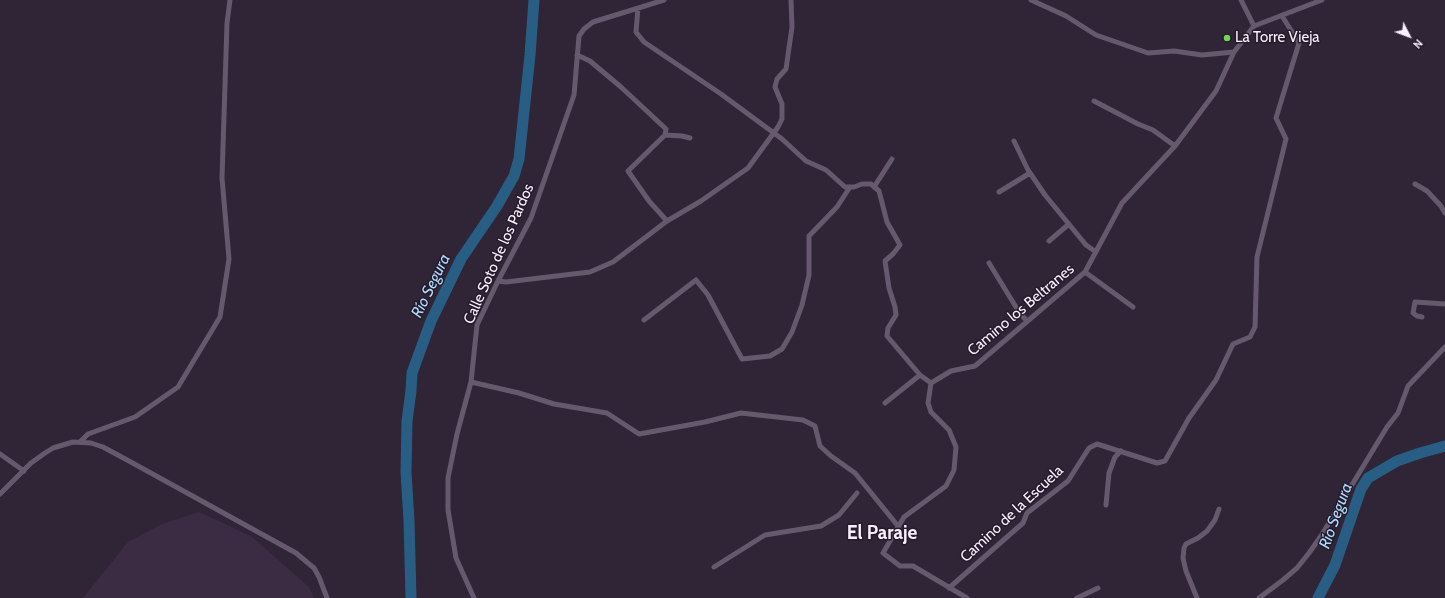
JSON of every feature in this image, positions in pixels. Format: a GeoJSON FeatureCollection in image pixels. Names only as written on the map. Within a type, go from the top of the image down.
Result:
{"type":"FeatureCollection","features":[{"type":"Feature","properties":{"kind":"street"},"geometry":{"type":"LineString","coordinates":[[80,442],[88,434],[135,417],[178,387],[220,317],[229,259],[222,178],[227,23],[230,0]]}},
{"type":"Feature","properties":{"kind":"street","name":"Calle Soto de los Pardos"},"geometry":{"type":"LineString","coordinates":[[474,598],[456,558],[448,510],[448,478],[457,434],[471,382],[477,325],[536,206],[574,95],[579,36],[584,29],[594,22],[664,0]]}},
{"type":"Feature","properties":{"kind":"street"},"geometry":{"type":"LineString","coordinates":[[498,281],[506,282],[590,272],[613,262],[667,221],[701,201],[748,168],[774,134],[782,119],[782,104],[775,87],[778,79],[786,69],[792,27],[791,0]]}},
{"type":"Feature","properties":{"kind":"street"},"geometry":{"type":"LineString","coordinates":[[1032,0],[1066,16],[1096,35],[1148,53],[1174,51],[1202,55],[1234,52]]}},
{"type":"Feature","properties":{"kind":"street"},"geometry":{"type":"LineString","coordinates":[[1242,0],[1254,26],[1322,0]]}},
{"type":"Feature","properties":{"kind":"street"},"geometry":{"type":"LineString","coordinates":[[638,8],[636,32],[644,42],[721,94],[774,134],[806,161],[826,170],[845,187],[871,184],[879,191],[887,222],[900,245],[894,254],[885,261],[889,288],[896,315],[888,328],[887,336],[920,375],[931,383],[928,403],[931,412],[949,430],[956,447],[954,470],[946,486],[904,517],[883,553],[900,566],[913,566],[967,598]]}},
{"type":"Feature","properties":{"kind":"street","name":"Camino de la Escuela"},"geometry":{"type":"LineString","coordinates":[[948,588],[1023,523],[1027,513],[1068,481],[1089,448],[1097,444],[1157,463],[1164,461],[1189,418],[1216,380],[1233,344],[1250,337],[1255,327],[1257,257],[1286,139],[1276,118],[1299,43],[1282,16]]}},
{"type":"Feature","properties":{"kind":"street","name":"Camino los Beltranes"},"geometry":{"type":"LineString","coordinates":[[931,383],[951,371],[975,366],[1085,272],[1122,203],[1175,146],[1216,91],[1234,52],[1254,26]]}},
{"type":"Feature","properties":{"kind":"street"},"geometry":{"type":"LineString","coordinates":[[577,55],[590,60],[666,129],[665,135],[628,171],[649,201],[667,221]]}},
{"type":"Feature","properties":{"kind":"street"},"geometry":{"type":"LineString","coordinates":[[1094,101],[1152,130],[1175,146]]}},
{"type":"Feature","properties":{"kind":"street"},"geometry":{"type":"LineString","coordinates":[[665,135],[690,138]]}},
{"type":"Feature","properties":{"kind":"street"},"geometry":{"type":"LineString","coordinates":[[1014,142],[1030,173],[1046,195],[1086,245],[1096,252]]}},
{"type":"Feature","properties":{"kind":"street"},"geometry":{"type":"LineString","coordinates":[[874,187],[892,159]]}},
{"type":"Feature","properties":{"kind":"street"},"geometry":{"type":"LineString","coordinates":[[999,192],[1030,173]]}},
{"type":"Feature","properties":{"kind":"street"},"geometry":{"type":"LineString","coordinates":[[1415,184],[1427,191],[1441,206],[1445,213]]}},
{"type":"Feature","properties":{"kind":"street"},"geometry":{"type":"LineString","coordinates":[[644,320],[696,280],[708,295],[742,359],[770,356],[782,349],[792,332],[802,305],[809,275],[809,236],[837,208],[850,187]]}},
{"type":"Feature","properties":{"kind":"street"},"geometry":{"type":"LineString","coordinates":[[1049,241],[1069,224]]}},
{"type":"Feature","properties":{"kind":"street"},"geometry":{"type":"LineString","coordinates":[[989,263],[1019,312],[1027,322]]}},
{"type":"Feature","properties":{"kind":"street"},"geometry":{"type":"LineString","coordinates":[[1085,272],[1133,308]]}},
{"type":"Feature","properties":{"kind":"street"},"geometry":{"type":"LineString","coordinates":[[1422,317],[1413,313],[1415,302],[1445,304]]}},
{"type":"Feature","properties":{"kind":"street"},"geometry":{"type":"LineString","coordinates":[[1258,598],[1297,568],[1309,553],[1321,536],[1387,427],[1398,413],[1408,386],[1445,347]]}},
{"type":"Feature","properties":{"kind":"street"},"geometry":{"type":"LineString","coordinates":[[885,403],[920,375]]}},
{"type":"Feature","properties":{"kind":"street"},"geometry":{"type":"LineString","coordinates":[[471,382],[519,393],[554,404],[607,413],[639,434],[705,422],[742,413],[803,420],[815,426],[820,446],[854,473],[898,526]]}},
{"type":"Feature","properties":{"kind":"street"},"geometry":{"type":"LineString","coordinates":[[0,494],[45,452],[73,442],[91,443],[103,447],[296,553],[314,568],[327,598]]}},
{"type":"Feature","properties":{"kind":"street"},"geometry":{"type":"LineString","coordinates":[[1106,505],[1109,473],[1115,457],[1120,451]]}},
{"type":"Feature","properties":{"kind":"street"},"geometry":{"type":"LineString","coordinates":[[0,454],[24,470]]}},
{"type":"Feature","properties":{"kind":"street"},"geometry":{"type":"LineString","coordinates":[[714,567],[765,535],[820,526],[839,514],[857,493]]}},
{"type":"Feature","properties":{"kind":"street"},"geometry":{"type":"LineString","coordinates":[[1197,598],[1186,571],[1183,558],[1184,548],[1186,544],[1198,538],[1207,531],[1215,520],[1219,510]]}},
{"type":"Feature","properties":{"kind":"street"},"geometry":{"type":"LineString","coordinates":[[1077,598],[1098,588]]}},
{"type":"Feature","properties":{"kind":"shaded area"},"geometry":{"type":"Polygon","coordinates":[[[199,512],[251,536],[309,587],[314,598],[83,598],[128,542],[160,525],[199,512]]]}},
{"type":"Feature","properties":{"kind":"waterway","name":"Río Segura"},"geometry":{"type":"LineString","coordinates":[[411,598],[406,472],[407,421],[412,373],[431,321],[461,259],[497,206],[514,176],[519,159],[534,0]]}},
{"type":"Feature","properties":{"kind":"waterway","name":"Río Segura"},"geometry":{"type":"LineString","coordinates":[[1318,598],[1335,565],[1361,489],[1368,478],[1397,461],[1445,446]]}},
{"type":"Feature","properties":{"kind":"place","name":"La Torre Vieja"},"geometry":{"type":"Point","coordinates":[1227,38]}},
{"type":"Feature","properties":{"kind":"district","name":"El Paraje"},"geometry":{"type":"Point","coordinates":[882,533]}}]}
